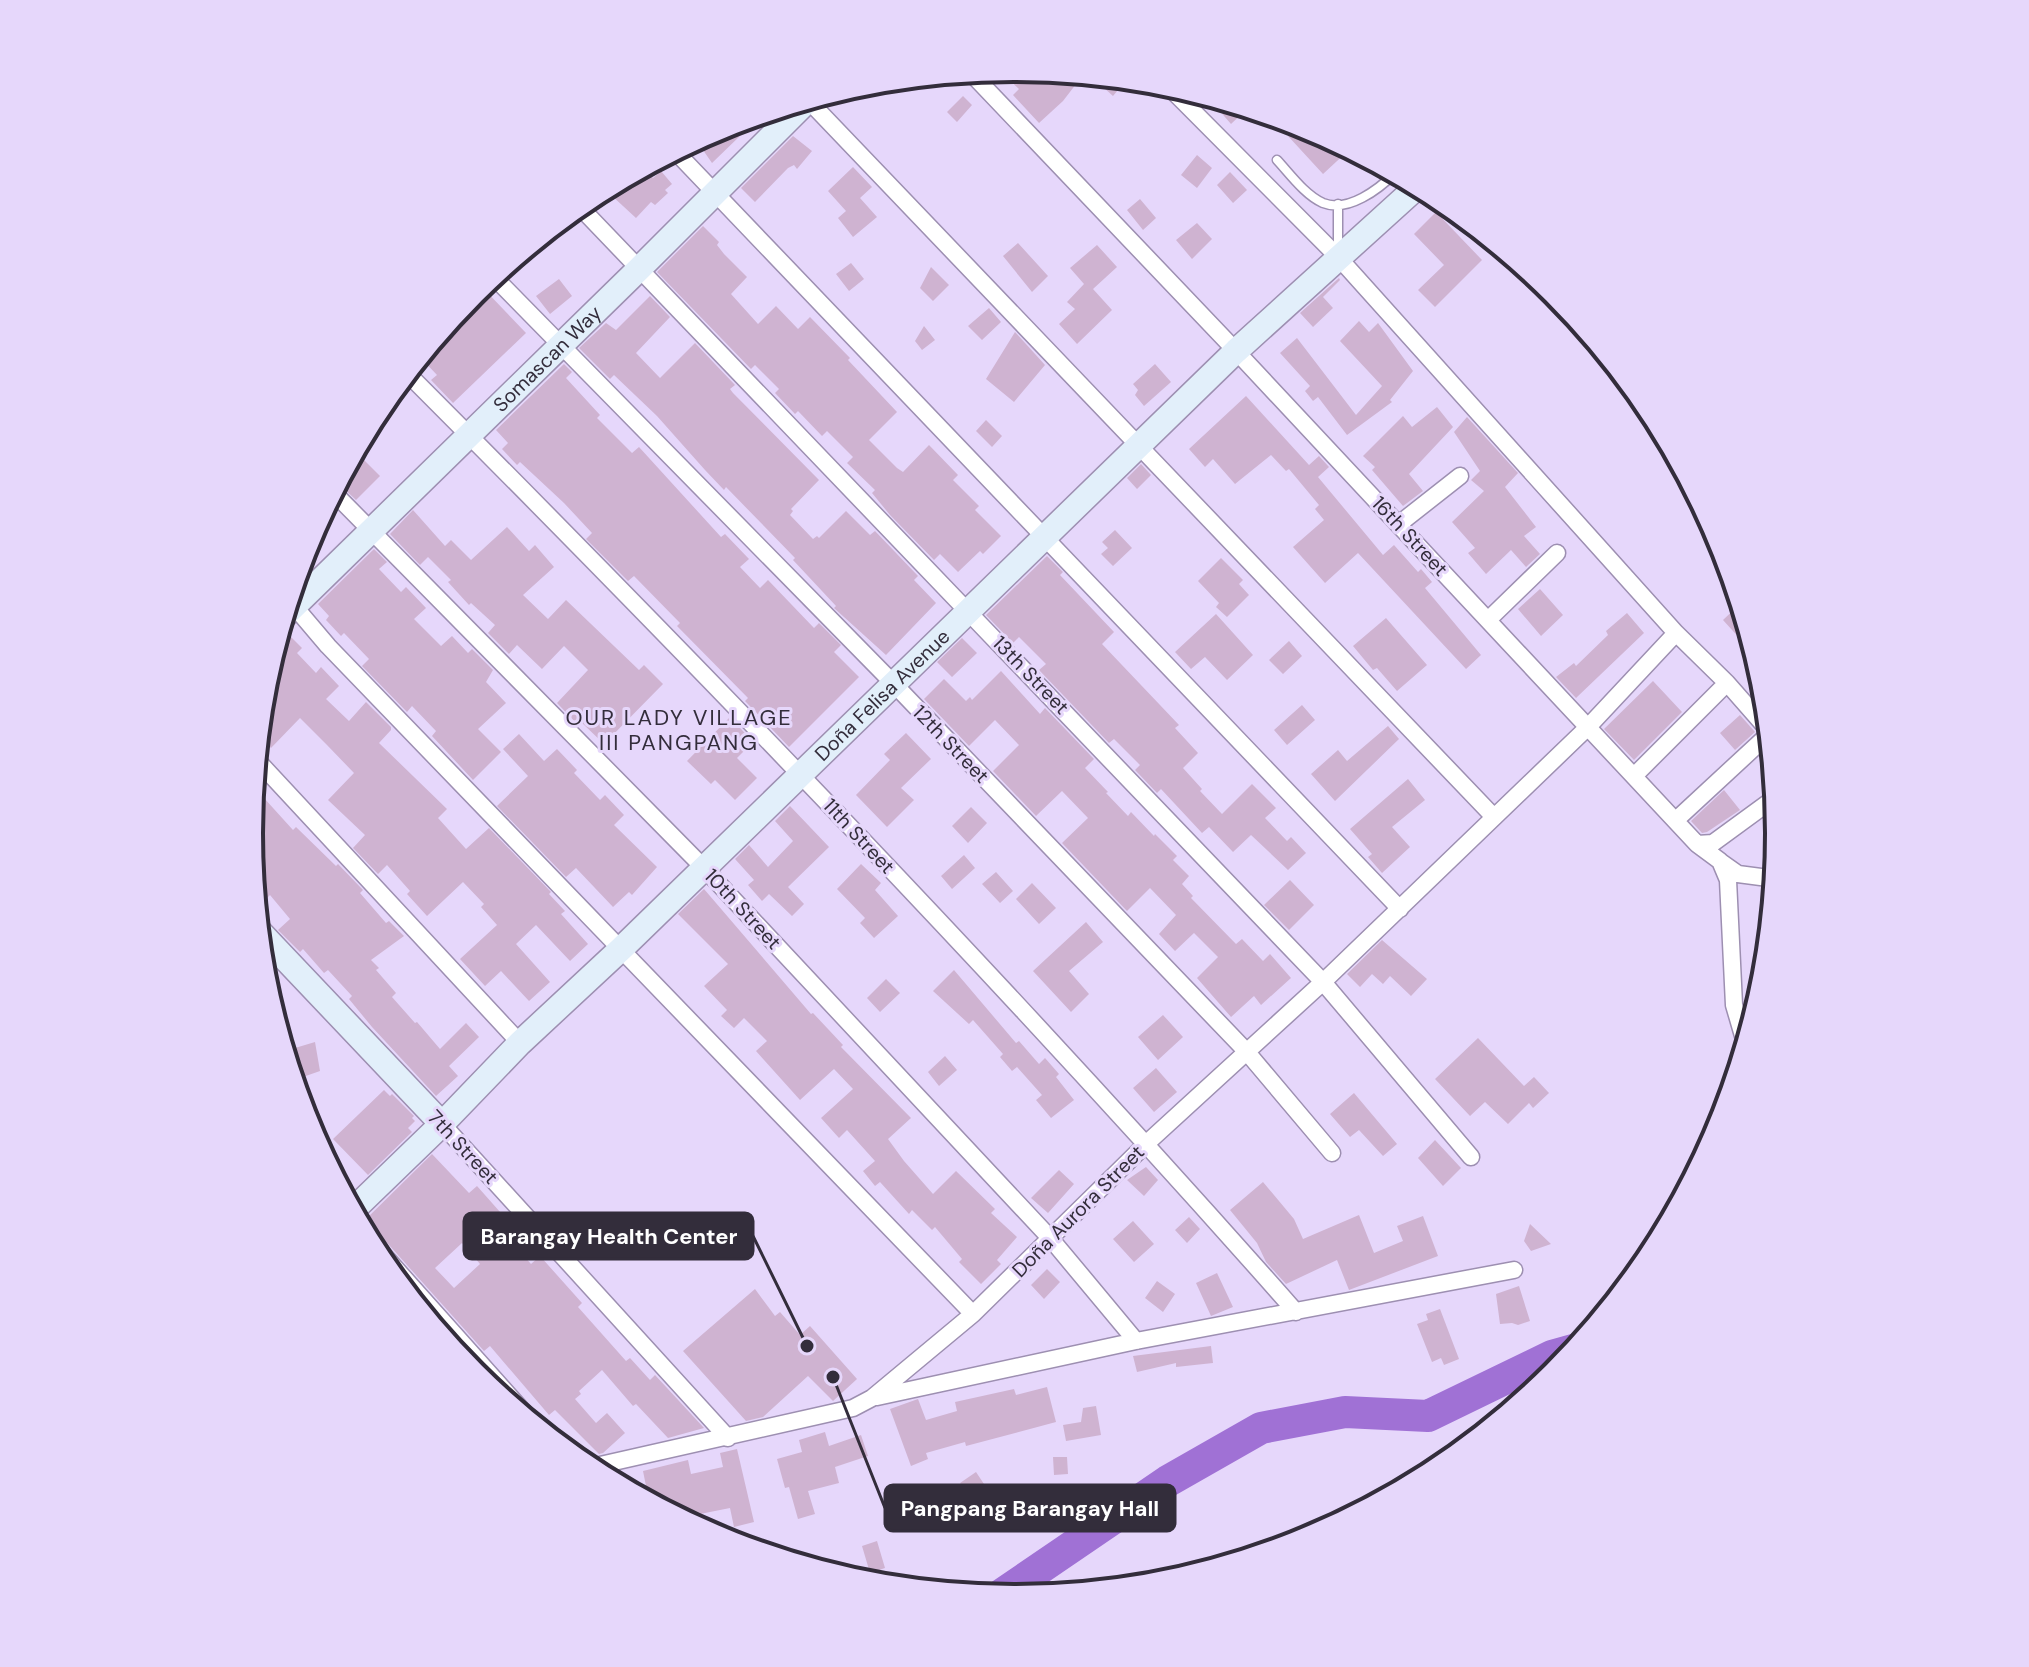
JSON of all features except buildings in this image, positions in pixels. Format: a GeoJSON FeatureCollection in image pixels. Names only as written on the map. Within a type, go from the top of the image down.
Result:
{"type":"FeatureCollection","features":[{"type":"Feature","properties":{"kind":"street","name":"16th Street"},"geometry":{"type":"LineString","coordinates":[[981,83],[1697,844],[1738,874],[1764,877]]}},
{"type":"Feature","properties":{"kind":"street"},"geometry":{"type":"LineString","coordinates":[[1184,102],[1338,257],[1676,633],[1757,717]]}},
{"type":"Feature","properties":{"kind":"street"},"geometry":{"type":"LineString","coordinates":[[817,109],[1494,817]]}},
{"type":"Feature","properties":{"kind":"street","name":"Somascan Way"},"geometry":{"type":"LineString","coordinates":[[301,597],[372,532],[792,116]]}},
{"type":"Feature","properties":{"kind":"street"},"geometry":{"type":"LineString","coordinates":[[683,160],[1400,909]]}},
{"type":"Feature","properties":{"kind":"street","name":"Doña Felisa Avenue"},"geometry":{"type":"LineString","coordinates":[[361,1203],[520,1043],[621,949],[1236,351],[1408,194]]}},
{"type":"Feature","properties":{"kind":"street","name":"13th Street"},"geometry":{"type":"LineString","coordinates":[[588,215],[1323,982],[1471,1157]]}},
{"type":"Feature","properties":{"kind":"street","name":"12th Street"},"geometry":{"type":"LineString","coordinates":[[502,285],[893,683],[1246,1051],[1332,1153]]}},
{"type":"Feature","properties":{"kind":"street","name":"11th Street"},"geometry":{"type":"LineString","coordinates":[[415,381],[800,773],[1147,1143],[1296,1312]]}},
{"type":"Feature","properties":{"kind":"street"},"geometry":{"type":"LineString","coordinates":[[1399,524],[1460,476]]}},
{"type":"Feature","properties":{"kind":"street","name":"10th Street"},"geometry":{"type":"LineString","coordinates":[[341,500],[704,868],[1051,1239],[1136,1341]]}},
{"type":"Feature","properties":{"kind":"street"},"geometry":{"type":"LineString","coordinates":[[1488,620],[1557,553]]}},
{"type":"Feature","properties":{"kind":"street"},"geometry":{"type":"LineString","coordinates":[[296,614],[973,1314]]}},
{"type":"Feature","properties":{"kind":"street","name":"Doña Aurora Street"},"geometry":{"type":"LineString","coordinates":[[606,1464],[853,1408],[872,1398],[973,1314],[1147,1143],[1400,909],[1588,727],[1676,633]]}},
{"type":"Feature","properties":{"kind":"street"},"geometry":{"type":"LineString","coordinates":[[1634,776],[1727,683]]}},
{"type":"Feature","properties":{"kind":"street"},"geometry":{"type":"LineString","coordinates":[[1676,820],[1760,741]]}},
{"type":"Feature","properties":{"kind":"street"},"geometry":{"type":"LineString","coordinates":[[266,770],[520,1043]]}},
{"type":"Feature","properties":{"kind":"street"},"geometry":{"type":"LineString","coordinates":[[1697,844],[1713,843],[1765,805]]}},
{"type":"Feature","properties":{"kind":"street"},"geometry":{"type":"LineString","coordinates":[[1720,861],[1728,880],[1734,1005],[1740,1027]]}},
{"type":"Feature","properties":{"kind":"street","name":"7th Street"},"geometry":{"type":"LineString","coordinates":[[271,944],[442,1124],[728,1438]]}},
{"type":"Feature","properties":{"kind":"street"},"geometry":{"type":"LineString","coordinates":[[872,1398],[1136,1341],[1514,1270]]}},
{"type":"Feature","properties":{"kind":"street"},"geometry":{"type":"LineString","coordinates":[[442,1320],[461,1342]]}},
{"type":"Feature","properties":{"kind":"lane"},"geometry":{"type":"LineString","coordinates":[[1277,160],[1308,192],[1325,204],[1355,201],[1387,181]]}},
{"type":"Feature","properties":{"kind":"lane"},"geometry":{"type":"LineString","coordinates":[[1338,204],[1338,257]]}},
{"type":"Feature","properties":{"kind":"waterway"},"geometry":{"type":"LineString","coordinates":[[1016,1585],[1168,1481],[1261,1428],[1345,1412],[1428,1416],[1555,1355]]}},
{"type":"Feature","properties":{"kind":"place","name":"Barangay Health Center"},"geometry":{"type":"Point","coordinates":[807,1346]}},
{"type":"Feature","properties":{"kind":"place","name":"Pangpang Barangay Hall"},"geometry":{"type":"Point","coordinates":[833,1377]}},
{"type":"Feature","properties":{"kind":"district","name":"OUR LADY VILLAGE III PANGPANG"},"geometry":{"type":"Point","coordinates":[679,730]}}]}
